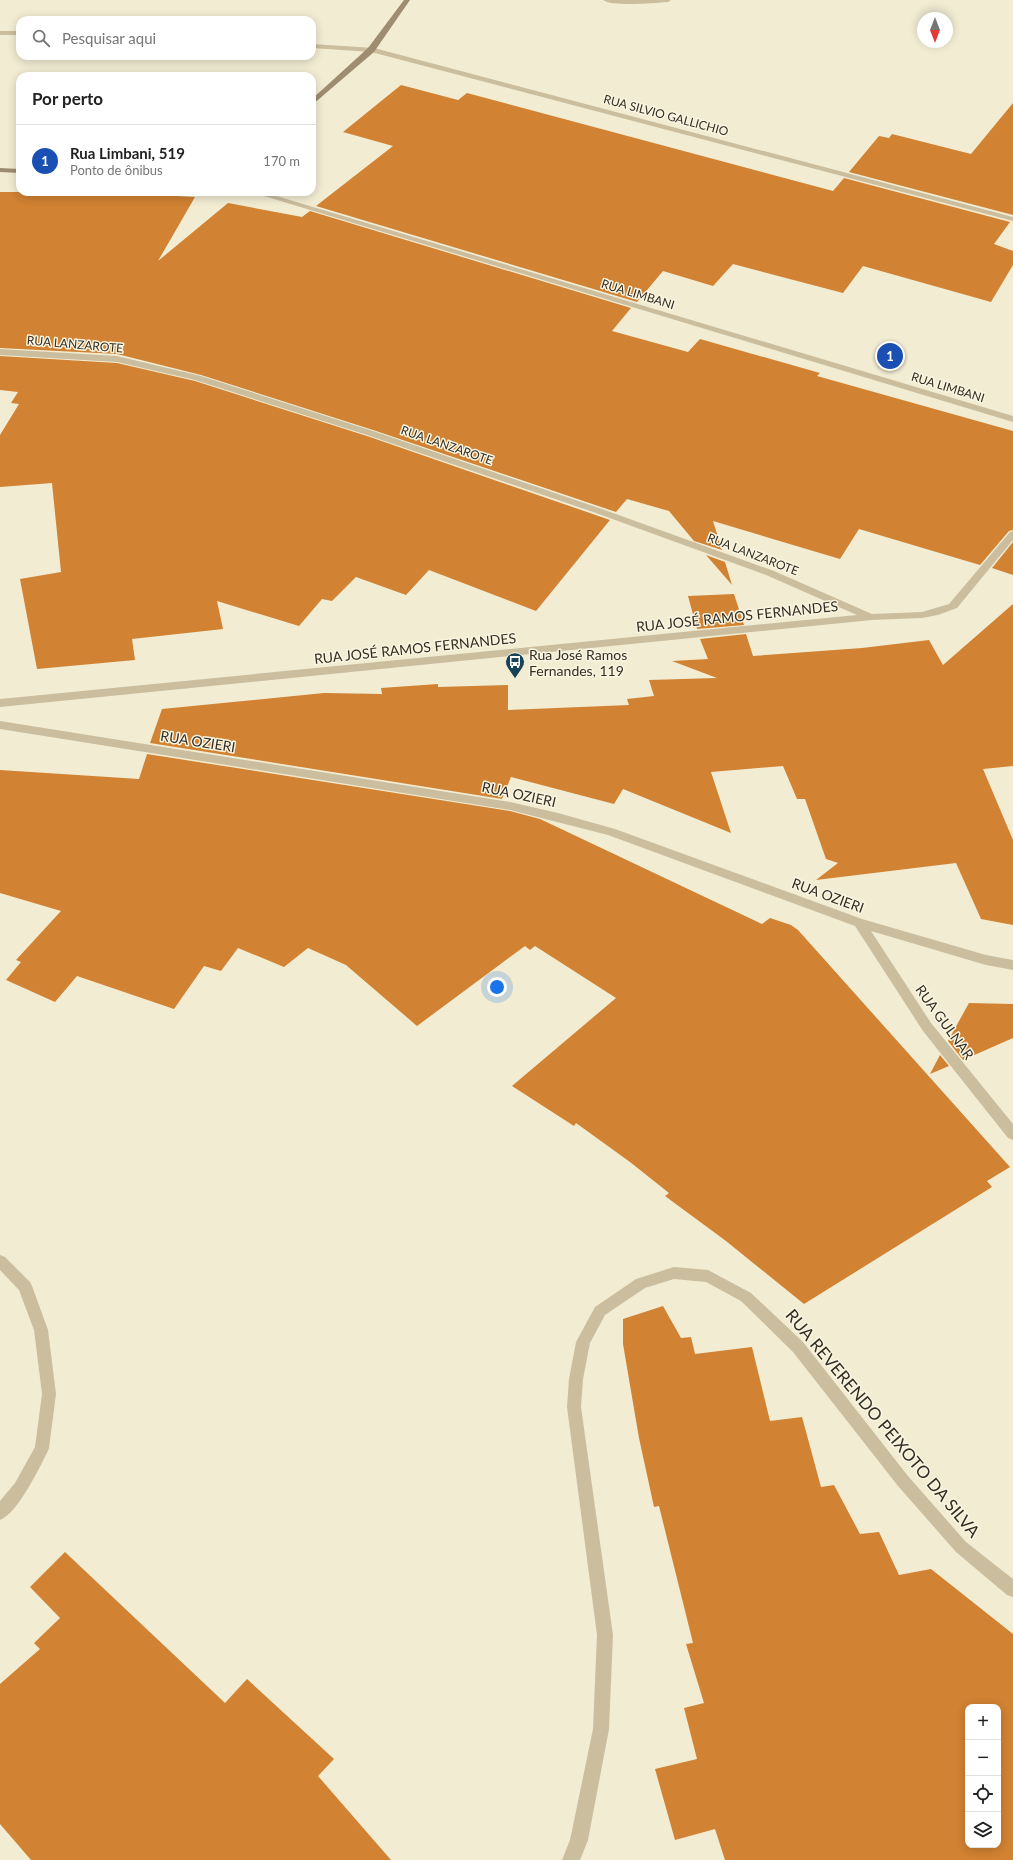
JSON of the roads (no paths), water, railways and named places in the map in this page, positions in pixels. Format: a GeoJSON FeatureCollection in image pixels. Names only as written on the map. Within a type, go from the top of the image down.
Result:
{"type":"FeatureCollection","features":[{"type":"Feature","properties":{"kind":"main road"},"geometry":{"type":"LineString","coordinates":[[316,99],[371,50],[407,0]]}},
{"type":"Feature","properties":{"kind":"main road"},"geometry":{"type":"LineString","coordinates":[[0,170],[16,171]]}},
{"type":"Feature","properties":{"kind":"street"},"geometry":{"type":"LineString","coordinates":[[606,0],[645,2],[668,0]]}},
{"type":"Feature","properties":{"kind":"street"},"geometry":{"type":"LineString","coordinates":[[0,33],[16,32]]}},
{"type":"Feature","properties":{"kind":"street","name":"RUA SILVIO GALLICHIO"},"geometry":{"type":"LineString","coordinates":[[316,46],[371,50],[1013,218]]}},
{"type":"Feature","properties":{"kind":"street","name":"RUA LIMBANI"},"geometry":{"type":"LineString","coordinates":[[268,196],[1013,419]]}},
{"type":"Feature","properties":{"kind":"street","name":"RUA LANZAROTE"},"geometry":{"type":"LineString","coordinates":[[0,352],[117,359],[198,378],[373,434],[599,511],[770,573],[872,617]]}},
{"type":"Feature","properties":{"kind":"street","name":"RUA JOSÉ RAMOS FERNANDES"},"geometry":{"type":"LineString","coordinates":[[0,703],[872,617],[934,613],[953,606],[1013,534]]}},
{"type":"Feature","properties":{"kind":"street","name":"RUA OZIERI"},"geometry":{"type":"LineString","coordinates":[[0,725],[516,807],[611,832],[859,923],[986,960],[1013,965]]}},
{"type":"Feature","properties":{"kind":"street","name":"RUA GULNAR"},"geometry":{"type":"LineString","coordinates":[[859,923],[927,1027],[1013,1134]]}},
{"type":"Feature","properties":{"kind":"street"},"geometry":{"type":"LineString","coordinates":[[0,1261],[25,1286],[41,1330],[49,1394],[42,1448],[20,1488],[0,1513]]}},
{"type":"Feature","properties":{"kind":"street","name":"RUA REVERENDO PEIXOTO DA SILVA"},"geometry":{"type":"LineString","coordinates":[[571,1860],[579,1840],[601,1729],[605,1635],[574,1407],[576,1379],[583,1342],[600,1311],[641,1283],[674,1273],[708,1276],[746,1297],[798,1348],[903,1481],[961,1547],[1013,1588]]}},
{"type":"Feature","properties":{"kind":"place","name":"Rua Limbani, 519"},"geometry":{"type":"Point","coordinates":[890,356]}},
{"type":"Feature","properties":{"kind":"place","name":"Rua José Ramos Fernandes, 119"},"geometry":{"type":"Point","coordinates":[515,679]}}]}
